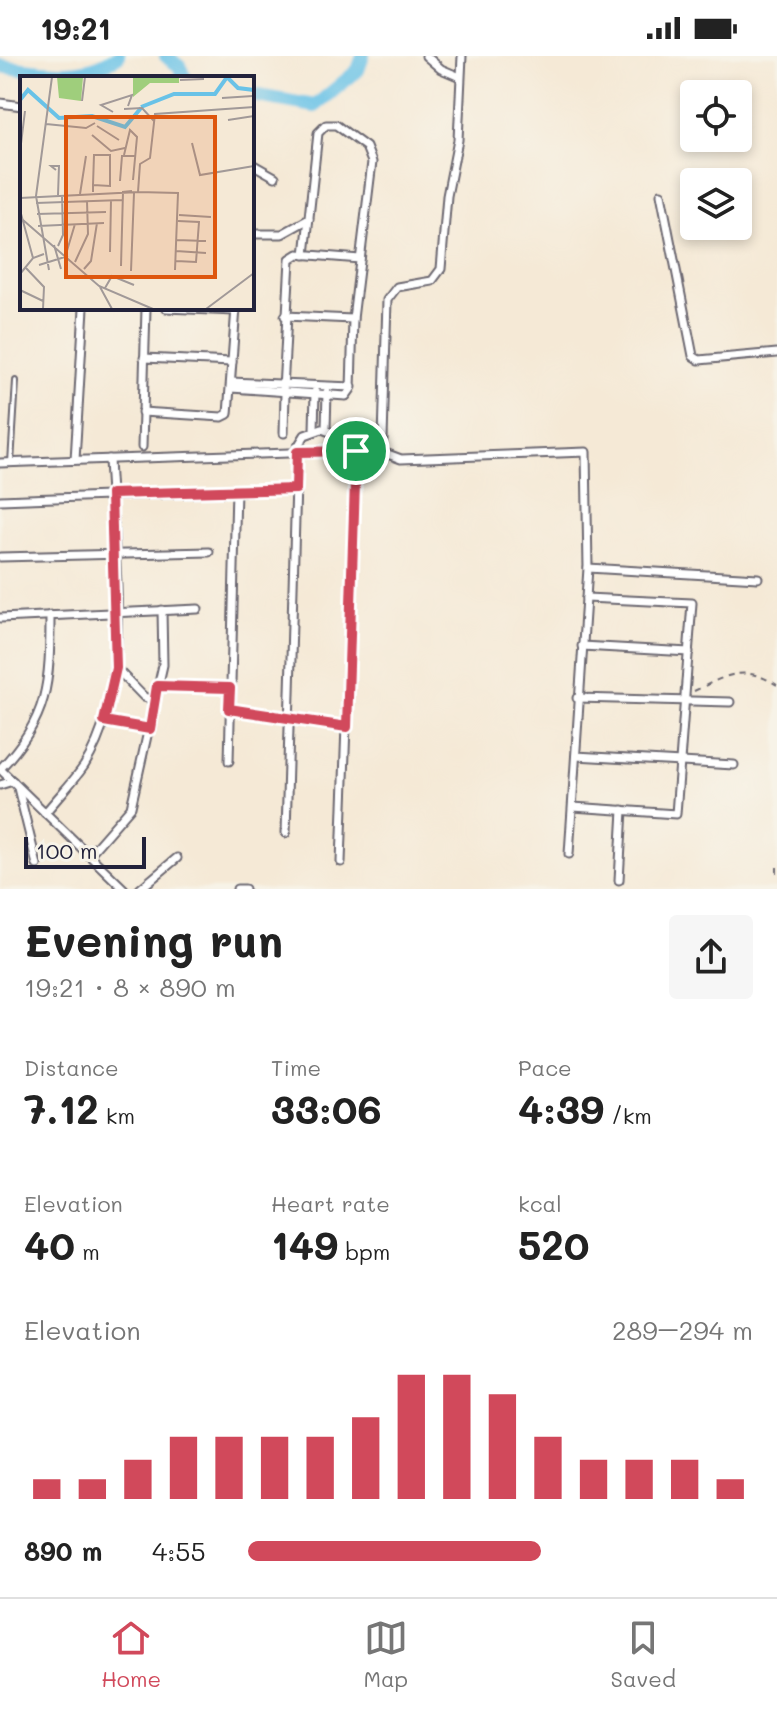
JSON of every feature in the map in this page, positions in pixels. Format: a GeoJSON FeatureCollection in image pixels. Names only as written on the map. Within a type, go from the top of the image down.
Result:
{"type":"FeatureCollection","features":[{"type":"Feature","properties":{"kind":"street"},"geometry":{"type":"LineString","coordinates":[[426,56],[441,69],[460,77]]}},
{"type":"Feature","properties":{"kind":"street"},"geometry":{"type":"LineString","coordinates":[[377,450],[383,439],[387,300],[397,287],[429,282],[440,273],[447,196],[458,140],[462,56]]}},
{"type":"Feature","properties":{"kind":"street"},"geometry":{"type":"LineString","coordinates":[[0,103],[20,106]]}},
{"type":"Feature","properties":{"kind":"street"},"geometry":{"type":"LineString","coordinates":[[231,385],[327,391],[346,396],[352,387],[353,319],[371,159],[366,147],[336,125],[326,125],[318,133],[305,255]]}},
{"type":"Feature","properties":{"kind":"street"},"geometry":{"type":"LineString","coordinates":[[254,165],[275,177]]}},
{"type":"Feature","properties":{"kind":"street"},"geometry":{"type":"LineString","coordinates":[[661,194],[693,356],[699,360],[777,353]]}},
{"type":"Feature","properties":{"kind":"street"},"geometry":{"type":"LineString","coordinates":[[254,234],[282,234],[309,219]]}},
{"type":"Feature","properties":{"kind":"street"},"geometry":{"type":"LineString","coordinates":[[284,433],[285,316],[289,262],[294,255],[360,259]]}},
{"type":"Feature","properties":{"kind":"street"},"geometry":{"type":"LineString","coordinates":[[75,460],[84,310]]}},
{"type":"Feature","properties":{"kind":"street"},"geometry":{"type":"LineString","coordinates":[[142,447],[146,310]]}},
{"type":"Feature","properties":{"kind":"street"},"geometry":{"type":"LineString","coordinates":[[142,412],[222,417],[228,414],[236,310]]}},
{"type":"Feature","properties":{"kind":"street"},"geometry":{"type":"LineString","coordinates":[[285,316],[353,319]]}},
{"type":"Feature","properties":{"kind":"street"},"geometry":{"type":"LineString","coordinates":[[144,358],[232,362]]}},
{"type":"Feature","properties":{"kind":"street"},"geometry":{"type":"LineString","coordinates":[[314,390],[314,430]]}},
{"type":"Feature","properties":{"kind":"street"},"geometry":{"type":"LineString","coordinates":[[326,429],[327,391]]}},
{"type":"Feature","properties":{"kind":"street"},"geometry":{"type":"LineString","coordinates":[[286,833],[297,452],[302,439],[314,430],[326,429],[338,435],[346,451]]}},
{"type":"Feature","properties":{"kind":"street"},"geometry":{"type":"LineString","coordinates":[[0,463],[377,450],[401,459],[583,450],[587,456],[588,568],[569,854]]}},
{"type":"Feature","properties":{"kind":"street"},"geometry":{"type":"LineString","coordinates":[[341,862],[356,451]]}},
{"type":"Feature","properties":{"kind":"street"},"geometry":{"type":"LineString","coordinates":[[45,813],[84,765],[104,721],[116,668],[109,459]]}},
{"type":"Feature","properties":{"kind":"street"},"geometry":{"type":"LineString","coordinates":[[0,500],[296,489]]}},
{"type":"Feature","properties":{"kind":"street"},"geometry":{"type":"LineString","coordinates":[[229,761],[236,490]]}},
{"type":"Feature","properties":{"kind":"street"},"geometry":{"type":"LineString","coordinates":[[0,557],[209,552]]}},
{"type":"Feature","properties":{"kind":"street"},"geometry":{"type":"LineString","coordinates":[[588,568],[758,578]]}},
{"type":"Feature","properties":{"kind":"street"},"geometry":{"type":"LineString","coordinates":[[573,807],[676,814],[689,652],[692,603],[586,598]]}},
{"type":"Feature","properties":{"kind":"street"},"geometry":{"type":"LineString","coordinates":[[0,618],[198,609]]}},
{"type":"Feature","properties":{"kind":"street"},"geometry":{"type":"LineString","coordinates":[[89,855],[131,807],[163,665],[162,610]]}},
{"type":"Feature","properties":{"kind":"street"},"geometry":{"type":"LineString","coordinates":[[50,615],[50,665],[34,730],[0,769],[124,889]]}},
{"type":"Feature","properties":{"kind":"street"},"geometry":{"type":"LineString","coordinates":[[582,646],[689,652]]}},
{"type":"Feature","properties":{"kind":"street"},"geometry":{"type":"LineString","coordinates":[[116,668],[144,697],[153,700]]}},
{"type":"Feature","properties":{"kind":"street"},"geometry":{"type":"LineString","coordinates":[[157,686],[230,688]]}},
{"type":"Feature","properties":{"kind":"street"},"geometry":{"type":"LineString","coordinates":[[577,698],[730,702]]}},
{"type":"Feature","properties":{"kind":"street"},"geometry":{"type":"LineString","coordinates":[[229,709],[347,727]]}},
{"type":"Feature","properties":{"kind":"street"},"geometry":{"type":"LineString","coordinates":[[104,721],[150,729]]}},
{"type":"Feature","properties":{"kind":"street"},"geometry":{"type":"LineString","coordinates":[[576,756],[734,765]]}},
{"type":"Feature","properties":{"kind":"street"},"geometry":{"type":"LineString","coordinates":[[0,785],[15,784]]}},
{"type":"Feature","properties":{"kind":"street"},"geometry":{"type":"LineString","coordinates":[[15,784],[37,865]]}},
{"type":"Feature","properties":{"kind":"street"},"geometry":{"type":"LineString","coordinates":[[619,880],[623,810]]}},
{"type":"Feature","properties":{"kind":"street"},"geometry":{"type":"LineString","coordinates":[[140,889],[177,858]]}},
{"type":"Feature","properties":{"kind":"street"},"geometry":{"type":"LineString","coordinates":[[237,889],[245,889]]}},
{"type":"Feature","properties":{"kind":"lane"},"geometry":{"type":"LineString","coordinates":[[11,463],[16,381]]}},
{"type":"Feature","properties":{"kind":"path"},"geometry":{"type":"LineString","coordinates":[[686,689],[695,691],[720,677],[756,672],[777,685]]}},
{"type":"Feature","properties":{"kind":"path"},"geometry":{"type":"LineString","coordinates":[[777,867],[777,875]]}},
{"type":"Feature","properties":{"kind":"waterway"},"geometry":{"type":"LineString","coordinates":[[0,66],[46,72],[76,71],[91,69],[118,56]]}},
{"type":"Feature","properties":{"kind":"waterway"},"geometry":{"type":"LineString","coordinates":[[166,56],[179,66],[184,76]]}},
{"type":"Feature","properties":{"kind":"waterway"},"geometry":{"type":"LineString","coordinates":[[254,95],[315,106],[358,70],[363,56]]}},
{"type":"Feature","properties":{"kind":"route"},"geometry":{"type":"LineString","coordinates":[[356,451],[347,727],[229,709],[230,688],[157,686],[150,729],[104,721],[116,668],[111,494],[296,489],[297,452],[356,451]]}}]}
